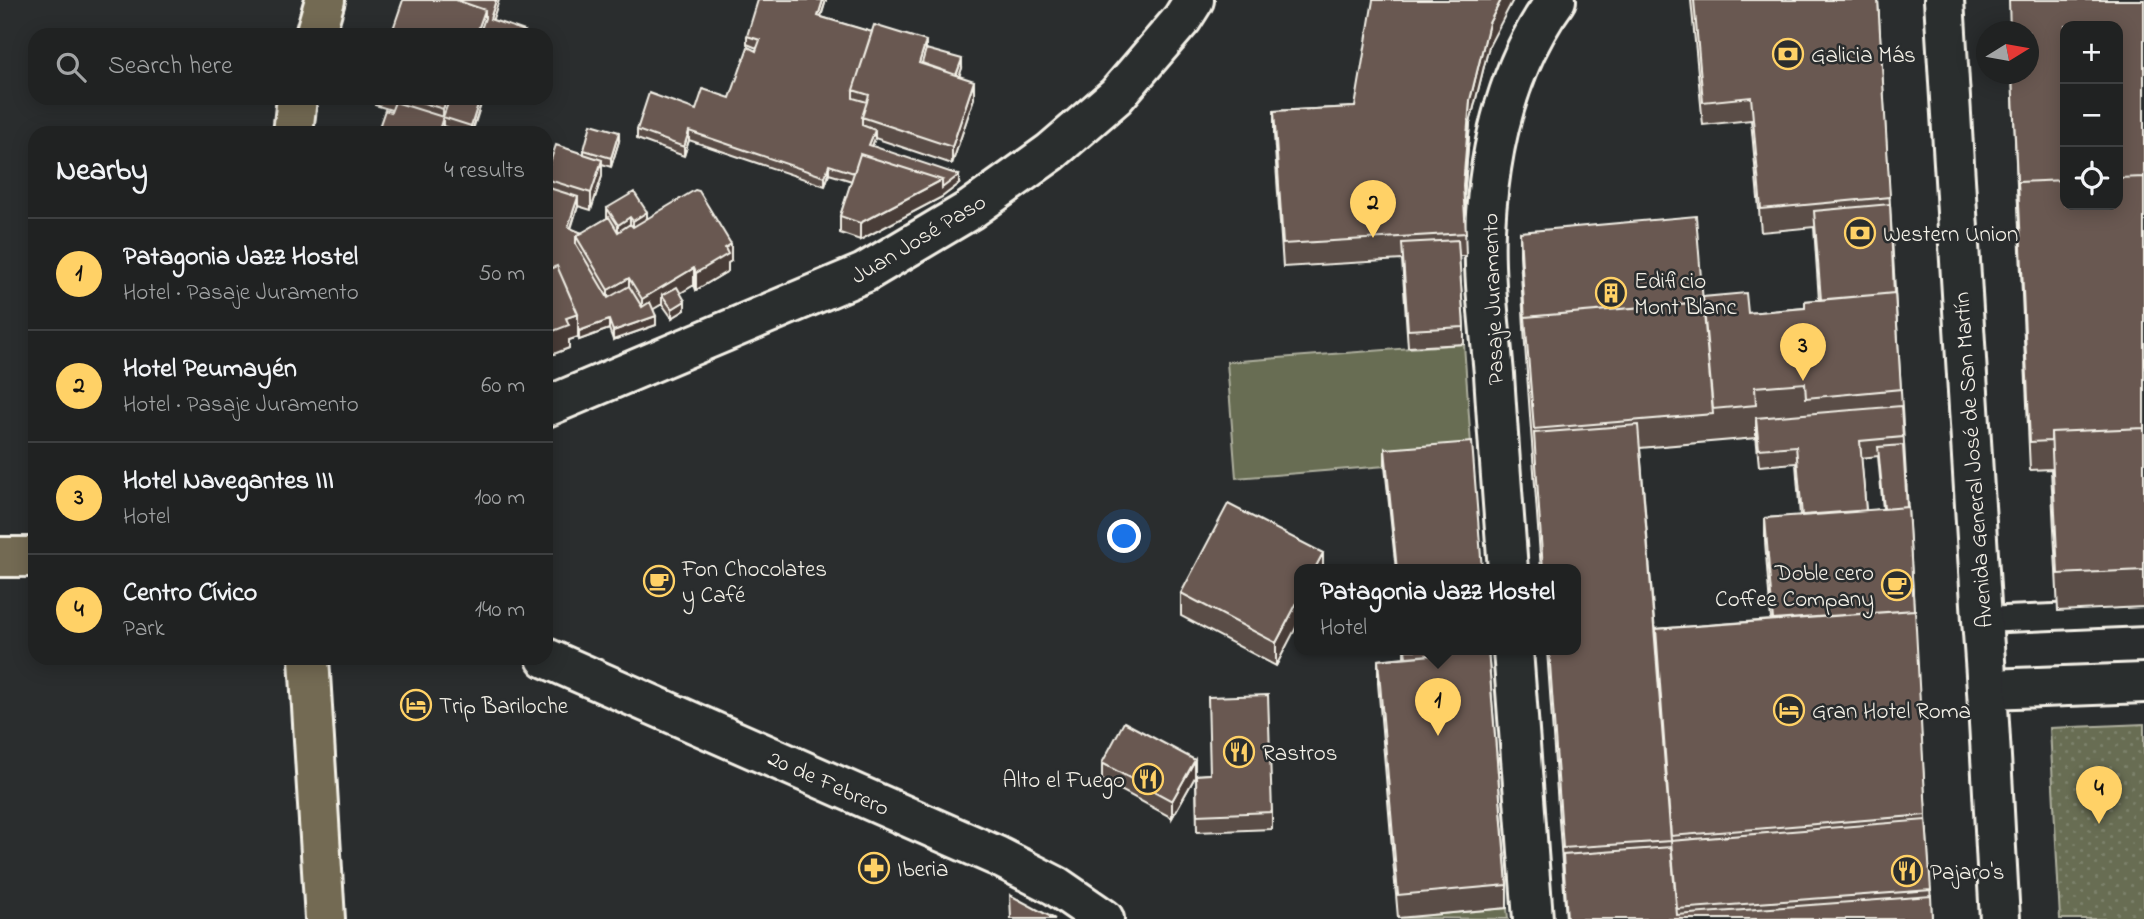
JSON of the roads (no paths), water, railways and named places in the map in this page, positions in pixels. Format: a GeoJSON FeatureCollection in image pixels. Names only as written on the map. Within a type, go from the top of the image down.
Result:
{"type":"FeatureCollection","features":[{"type":"Feature","properties":{"kind":"main road"},"geometry":{"type":"LineString","coordinates":[[317,28],[325,0]]}},
{"type":"Feature","properties":{"kind":"main road"},"geometry":{"type":"LineString","coordinates":[[294,126],[296,105]]}},
{"type":"Feature","properties":{"kind":"main road"},"geometry":{"type":"LineString","coordinates":[[0,558],[28,557]]}},
{"type":"Feature","properties":{"kind":"main road"},"geometry":{"type":"LineString","coordinates":[[311,665],[325,919]]}},
{"type":"Feature","properties":{"kind":"street","name":"Juan José Paso"},"geometry":{"type":"LineString","coordinates":[[553,404],[729,328],[864,274],[970,210],[1051,152],[1116,96],[1182,19],[1194,0]]}},
{"type":"Feature","properties":{"kind":"street","name":"Pasaje Juramento"},"geometry":{"type":"LineString","coordinates":[[1508,564],[1485,232],[1491,170],[1503,109],[1521,59],[1543,17],[1556,0]]}},
{"type":"Feature","properties":{"kind":"street","name":"Avenida General José de San Martín"},"geometry":{"type":"LineString","coordinates":[[1944,0],[2000,919]]}},
{"type":"Feature","properties":{"kind":"street"},"geometry":{"type":"LineString","coordinates":[[1513,655],[1533,919]]}},
{"type":"Feature","properties":{"kind":"street","name":"20 de Febrero"},"geometry":{"type":"LineString","coordinates":[[553,661],[997,856],[1056,886],[1104,919]]}},
{"type":"Feature","properties":{"kind":"street"},"geometry":{"type":"LineString","coordinates":[[1988,689],[2144,683]]}},
{"type":"Feature","properties":{"kind":"lane"},"geometry":{"type":"LineString","coordinates":[[1982,620],[2144,613]]}},
{"type":"Feature","properties":{"kind":"place","name":"Galicia Más"},"geometry":{"type":"Point","coordinates":[1788,54]}},
{"type":"Feature","properties":{"kind":"place","name":"Western Union"},"geometry":{"type":"Point","coordinates":[1860,233]}},
{"type":"Feature","properties":{"kind":"place","name":"Hotel Peumayén"},"geometry":{"type":"Point","coordinates":[1373,238]}},
{"type":"Feature","properties":{"kind":"place","name":"Edificio Mont Blanc"},"geometry":{"type":"Point","coordinates":[1611,293]}},
{"type":"Feature","properties":{"kind":"place","name":"Hotel Navegantes III"},"geometry":{"type":"Point","coordinates":[1803,381]}},
{"type":"Feature","properties":{"kind":"place","name":"Fon Chocolates y Café"},"geometry":{"type":"Point","coordinates":[659,581]}},
{"type":"Feature","properties":{"kind":"place","name":"Doble cero Coffee Company"},"geometry":{"type":"Point","coordinates":[1897,585]}},
{"type":"Feature","properties":{"kind":"place","name":"Trip Bariloche"},"geometry":{"type":"Point","coordinates":[416,705]}},
{"type":"Feature","properties":{"kind":"place","name":"Gran Hotel Roma"},"geometry":{"type":"Point","coordinates":[1789,710]}},
{"type":"Feature","properties":{"kind":"place","name":"Patagonia Jazz Hostel"},"geometry":{"type":"Point","coordinates":[1438,736]}},
{"type":"Feature","properties":{"kind":"place","name":"Rastros"},"geometry":{"type":"Point","coordinates":[1239,752]}},
{"type":"Feature","properties":{"kind":"place","name":"Alto el Fuego"},"geometry":{"type":"Point","coordinates":[1148,779]}},
{"type":"Feature","properties":{"kind":"place","name":"Centro Cívico"},"geometry":{"type":"Point","coordinates":[2099,824]}},
{"type":"Feature","properties":{"kind":"place","name":"Iberia"},"geometry":{"type":"Point","coordinates":[874,868]}},
{"type":"Feature","properties":{"kind":"place","name":"Pajaro's"},"geometry":{"type":"Point","coordinates":[1907,871]}}]}
